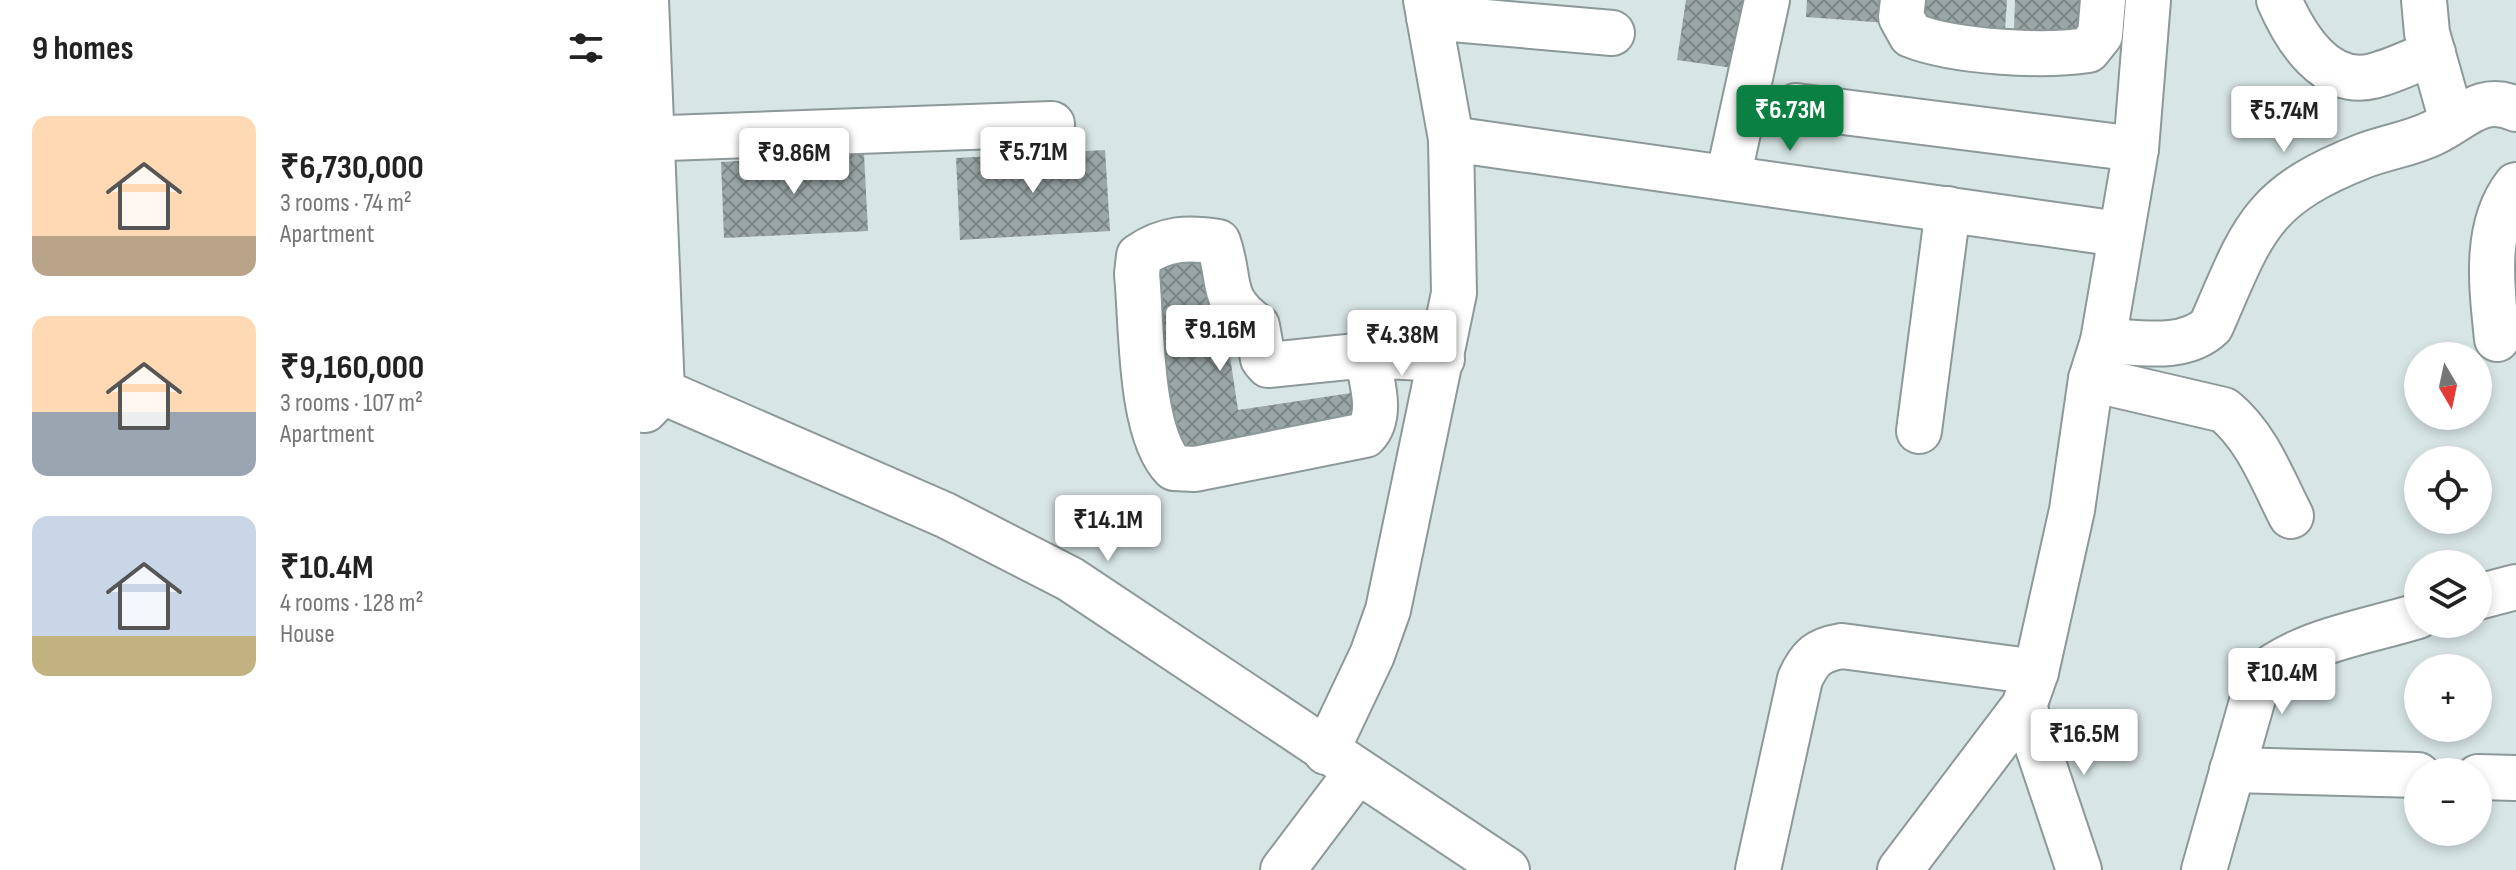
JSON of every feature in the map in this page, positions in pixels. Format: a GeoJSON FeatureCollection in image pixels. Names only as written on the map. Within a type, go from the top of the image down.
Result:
{"type":"FeatureCollection","features":[{"type":"Feature","properties":{"kind":"street"},"geometry":{"type":"LineString","coordinates":[[1728,178],[1767,0]]}},
{"type":"Feature","properties":{"kind":"street"},"geometry":{"type":"LineString","coordinates":[[1903,0],[1901,17],[1911,35],[1932,43],[2049,54],[2088,50],[2100,35],[2103,0]]}},
{"type":"Feature","properties":{"kind":"street"},"geometry":{"type":"LineString","coordinates":[[1900,870],[2030,689],[2072,510],[2136,149],[2148,0]]}},
{"type":"Feature","properties":{"kind":"street"},"geometry":{"type":"LineString","coordinates":[[2279,0],[2315,59],[2332,73],[2371,77],[2433,53]]}},
{"type":"Feature","properties":{"kind":"street"},"geometry":{"type":"LineString","coordinates":[[2424,0],[2433,53],[2452,121]]}},
{"type":"Feature","properties":{"kind":"street"},"geometry":{"type":"LineString","coordinates":[[1283,870],[1342,762],[1388,610],[1454,293],[1451,139],[1428,8],[1586,21]]}},
{"type":"Feature","properties":{"kind":"street"},"geometry":{"type":"LineString","coordinates":[[644,11],[647,396],[945,515],[1070,579],[1507,870]]}},
{"type":"Feature","properties":{"kind":"street"},"geometry":{"type":"LineString","coordinates":[[2097,360],[2200,337],[2211,326],[2251,233],[2276,204],[2306,180],[2366,154],[2433,133],[2486,103],[2504,104],[2516,109]]}},
{"type":"Feature","properties":{"kind":"street"},"geometry":{"type":"LineString","coordinates":[[1796,106],[2136,149]]}},
{"type":"Feature","properties":{"kind":"street"},"geometry":{"type":"LineString","coordinates":[[647,138],[1052,124]]}},
{"type":"Feature","properties":{"kind":"street"},"geometry":{"type":"LineString","coordinates":[[1451,139],[2119,234]]}},
{"type":"Feature","properties":{"kind":"street"},"geometry":{"type":"LineString","coordinates":[[2497,339],[2490,276],[2500,218],[2516,185]]}},
{"type":"Feature","properties":{"kind":"street"},"geometry":{"type":"LineString","coordinates":[[1919,431],[1948,209]]}},
{"type":"Feature","properties":{"kind":"street"},"geometry":{"type":"LineString","coordinates":[[1367,355],[1376,414],[1373,427],[1365,435],[1195,469],[1174,468],[1162,457],[1150,403],[1137,274],[1139,256],[1158,243],[1173,240],[1218,242],[1230,297],[1237,312],[1257,326],[1263,359],[1268,365],[1367,355],[1442,359]]}},
{"type":"Feature","properties":{"kind":"street"},"geometry":{"type":"LineString","coordinates":[[2097,360],[2224,410],[2237,421],[2259,451],[2291,516]]}},
{"type":"Feature","properties":{"kind":"street"},"geometry":{"type":"LineString","coordinates":[[2492,593],[2516,587]]}},
{"type":"Feature","properties":{"kind":"street"},"geometry":{"type":"LineString","coordinates":[[2204,870],[2259,677],[2278,661],[2404,620]]}},
{"type":"Feature","properties":{"kind":"street"},"geometry":{"type":"LineString","coordinates":[[1758,870],[1800,679],[1809,659],[1823,649],[1842,646],[2030,689]]}},
{"type":"Feature","properties":{"kind":"street"},"geometry":{"type":"LineString","coordinates":[[2030,689],[2079,870]]}},
{"type":"Feature","properties":{"kind":"street"},"geometry":{"type":"LineString","coordinates":[[2232,770],[2404,775]]}},
{"type":"Feature","properties":{"kind":"street"},"geometry":{"type":"LineString","coordinates":[[2492,777],[2516,778]]}},
{"type":"Feature","properties":{"kind":"building"},"geometry":{"type":"Polygon","coordinates":[[[1686,0],[1750,0],[1740,69],[1677,60],[1686,0]]]}},
{"type":"Feature","properties":{"kind":"building"},"geometry":{"type":"Polygon","coordinates":[[[1807,0],[1889,0],[1887,23],[1806,17],[1807,0]]]}},
{"type":"Feature","properties":{"kind":"building"},"geometry":{"type":"Polygon","coordinates":[[[1924,0],[2007,0],[2005,30],[1922,25],[1924,0]]]}},
{"type":"Feature","properties":{"kind":"building"},"geometry":{"type":"Polygon","coordinates":[[[2015,0],[2098,0],[2096,35],[2014,30],[2015,0]]]}},
{"type":"Feature","properties":{"kind":"building"},"geometry":{"type":"Polygon","coordinates":[[[1105,150],[1110,231],[960,240],[956,158],[1105,150]]]}},
{"type":"Feature","properties":{"kind":"building"},"geometry":{"type":"Polygon","coordinates":[[[864,154],[868,231],[724,238],[721,162],[864,154]]]}},
{"type":"Feature","properties":{"kind":"building"},"geometry":{"type":"Polygon","coordinates":[[[1215,256],[1238,410],[1351,393],[1357,431],[1175,458],[1147,266],[1215,256]]]}}]}
